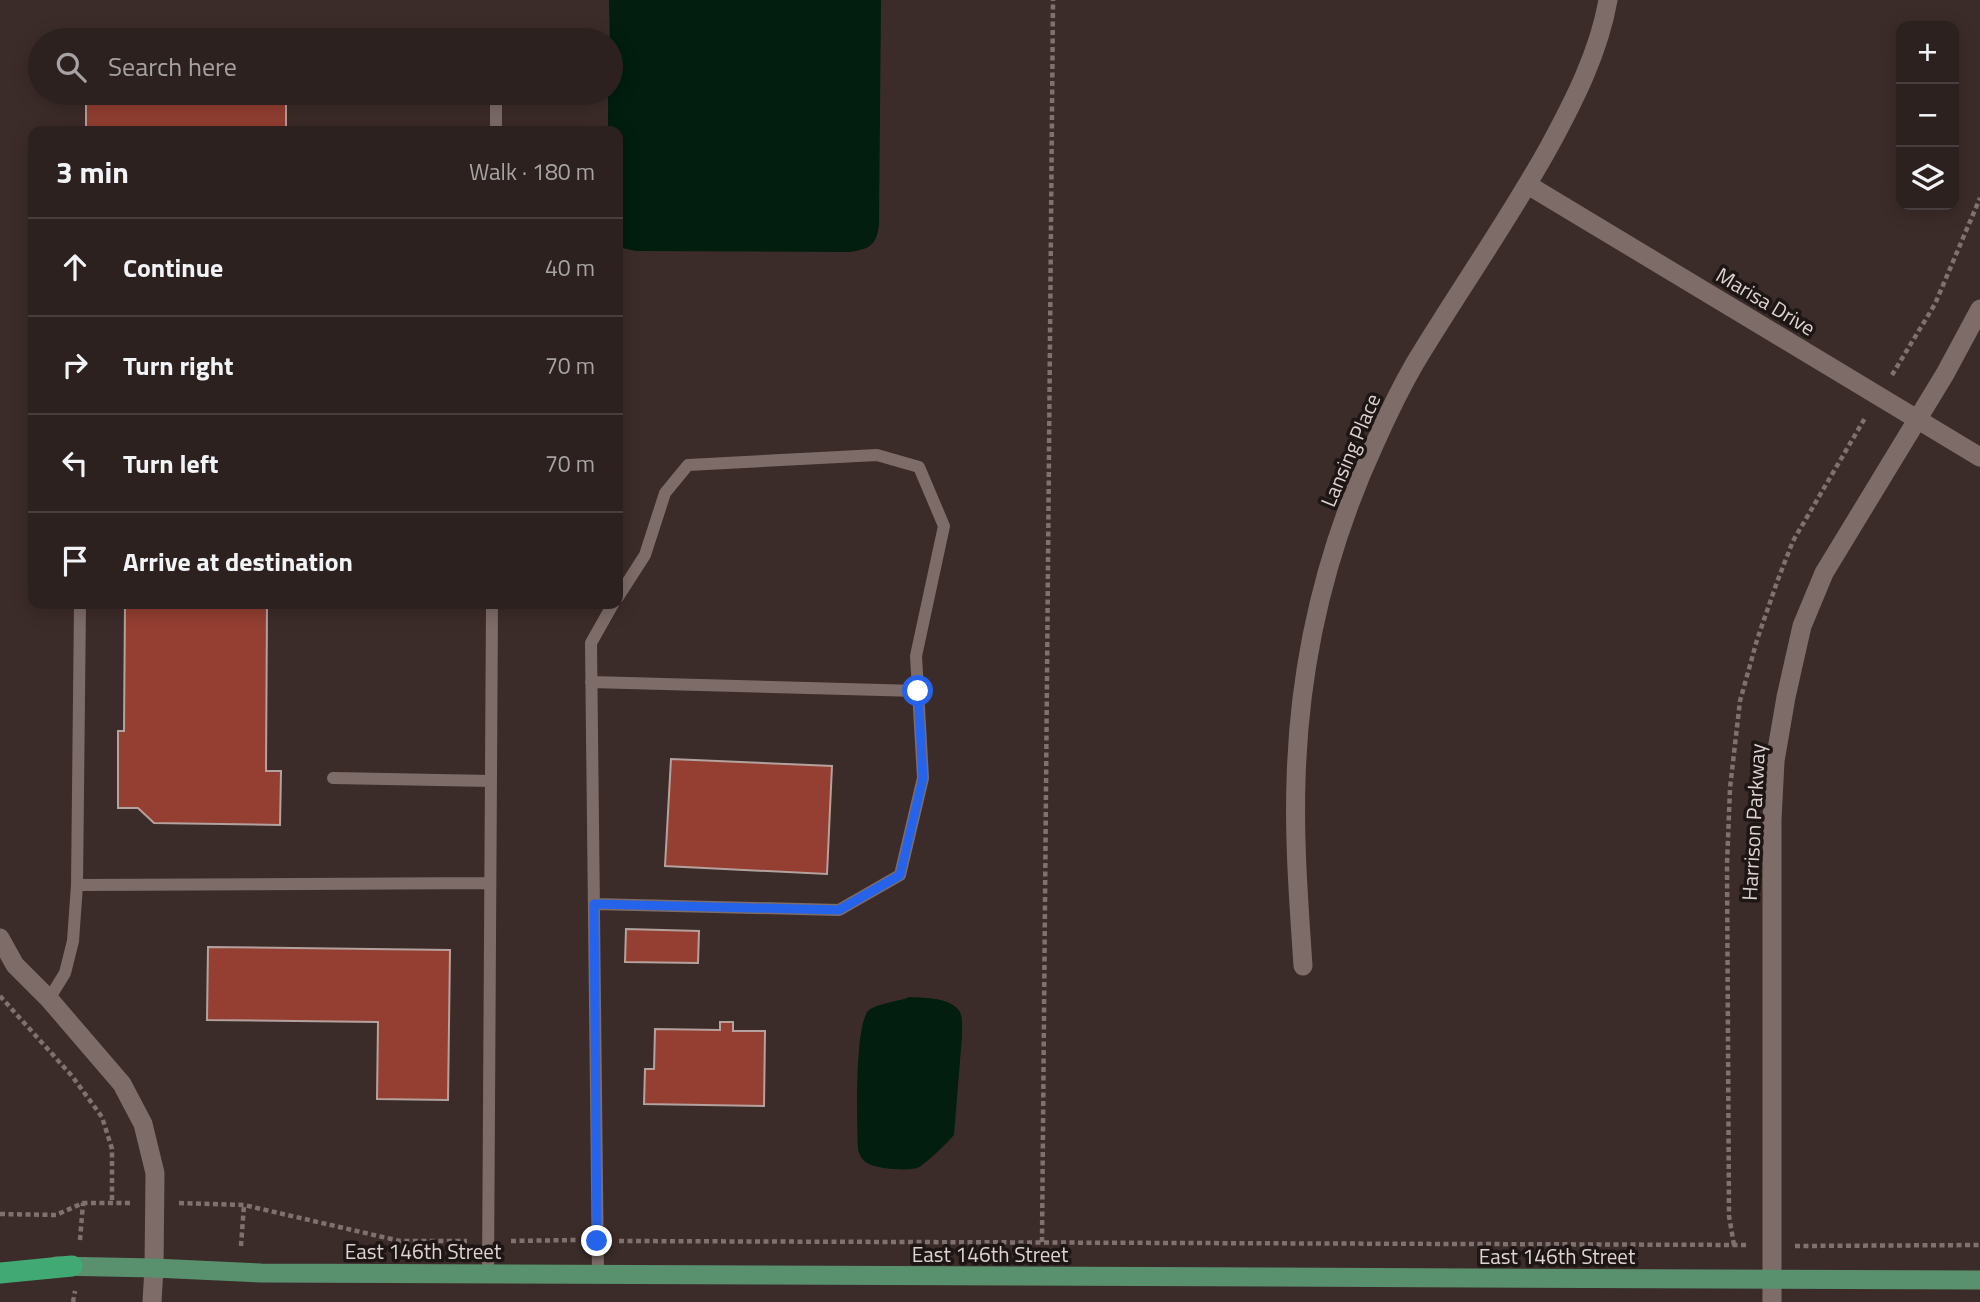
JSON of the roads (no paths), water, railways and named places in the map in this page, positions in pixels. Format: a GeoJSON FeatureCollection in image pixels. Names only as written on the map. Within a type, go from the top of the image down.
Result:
{"type":"FeatureCollection","features":[{"type":"Feature","properties":{"kind":"highway"},"geometry":{"type":"LineString","coordinates":[[0,1273],[72,1266]]}},
{"type":"Feature","properties":{"kind":"main road","name":"East 146th Street"},"geometry":{"type":"LineString","coordinates":[[0,1265],[154,1268],[239,1273],[1980,1280]]}},
{"type":"Feature","properties":{"kind":"street","name":"Lansing Place"},"geometry":{"type":"LineString","coordinates":[[1303,966],[1298,891],[1296,783],[1299,725],[1305,675],[1324,585],[1357,482],[1392,405],[1414,365],[1528,185],[1573,103],[1595,47],[1608,0]]}},
{"type":"Feature","properties":{"kind":"street","name":"Marisa Drive"},"geometry":{"type":"LineString","coordinates":[[1528,185],[1980,457]]}},
{"type":"Feature","properties":{"kind":"street","name":"Harrison Parkway"},"geometry":{"type":"LineString","coordinates":[[1772,1302],[1772,820],[1776,761],[1786,697],[1802,626],[1824,573],[1980,310]]}},
{"type":"Feature","properties":{"kind":"street"},"geometry":{"type":"LineString","coordinates":[[0,938],[15,965],[122,1084],[143,1124],[155,1173],[152,1302]]}},
{"type":"Feature","properties":{"kind":"lane"},"geometry":{"type":"LineString","coordinates":[[496,105],[496,126]]}},
{"type":"Feature","properties":{"kind":"lane"},"geometry":{"type":"LineString","coordinates":[[594,904],[839,910],[900,875],[923,778],[916,656],[944,526],[919,467],[877,455],[688,465],[664,494],[645,555],[623,589]]}},
{"type":"Feature","properties":{"kind":"lane"},"geometry":{"type":"LineString","coordinates":[[48,999],[65,973],[73,941],[77,885],[80,609]]}},
{"type":"Feature","properties":{"kind":"lane"},"geometry":{"type":"LineString","coordinates":[[488,1274],[492,609]]}},
{"type":"Feature","properties":{"kind":"lane"},"geometry":{"type":"LineString","coordinates":[[598,1274],[591,643],[610,609]]}},
{"type":"Feature","properties":{"kind":"lane"},"geometry":{"type":"LineString","coordinates":[[591,682],[918,691]]}},
{"type":"Feature","properties":{"kind":"lane"},"geometry":{"type":"LineString","coordinates":[[333,778],[491,781]]}},
{"type":"Feature","properties":{"kind":"lane"},"geometry":{"type":"LineString","coordinates":[[77,885],[490,884]]}}]}
